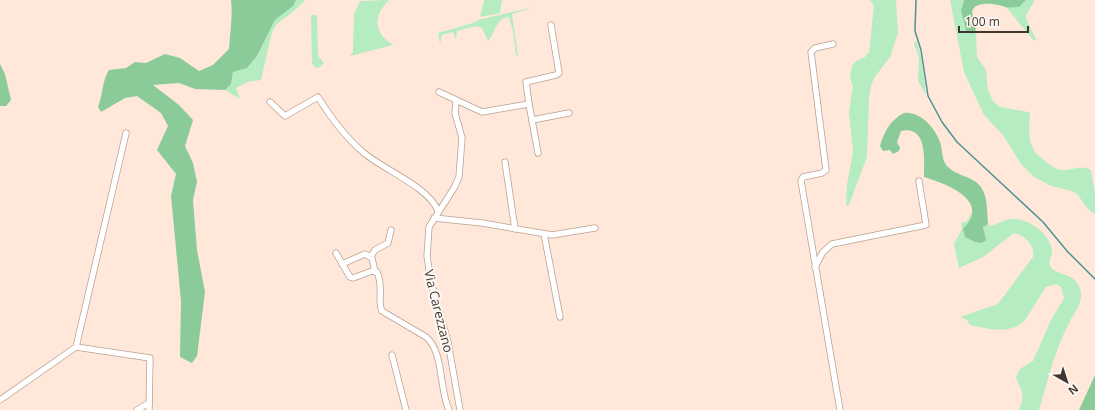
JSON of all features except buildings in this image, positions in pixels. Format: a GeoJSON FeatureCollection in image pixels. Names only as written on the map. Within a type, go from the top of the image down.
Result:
{"type":"FeatureCollection","features":[{"type":"Feature","properties":{"kind":"street"},"geometry":{"type":"LineString","coordinates":[[538,153],[526,82],[556,76],[559,73],[551,25]]}},
{"type":"Feature","properties":{"kind":"street"},"geometry":{"type":"LineString","coordinates":[[833,44],[815,48],[811,52],[826,168],[822,173],[804,177],[801,180],[840,410]]}},
{"type":"Feature","properties":{"kind":"street"},"geometry":{"type":"LineString","coordinates":[[439,92],[456,102],[484,112],[529,104]]}},
{"type":"Feature","properties":{"kind":"street"},"geometry":{"type":"LineString","coordinates":[[270,102],[285,116],[318,96],[330,118],[356,146],[371,159],[426,195],[435,203],[438,211]]}},
{"type":"Feature","properties":{"kind":"street","name":"Via Carezzano"},"geometry":{"type":"LineString","coordinates":[[456,102],[455,113],[461,134],[462,152],[459,177],[454,188],[434,218],[428,234],[427,265],[447,336],[460,410]]}},
{"type":"Feature","properties":{"kind":"street"},"geometry":{"type":"LineString","coordinates":[[532,120],[569,113]]}},
{"type":"Feature","properties":{"kind":"street"},"geometry":{"type":"LineString","coordinates":[[0,400],[76,347],[126,133]]}},
{"type":"Feature","properties":{"kind":"street"},"geometry":{"type":"LineString","coordinates":[[505,162],[515,229]]}},
{"type":"Feature","properties":{"kind":"street"},"geometry":{"type":"LineString","coordinates":[[815,267],[823,252],[832,244],[926,225],[919,181]]}},
{"type":"Feature","properties":{"kind":"street"},"geometry":{"type":"LineString","coordinates":[[434,218],[559,235],[595,228]]}},
{"type":"Feature","properties":{"kind":"street"},"geometry":{"type":"LineString","coordinates":[[371,256],[375,250],[388,243],[391,230]]}},
{"type":"Feature","properties":{"kind":"street"},"geometry":{"type":"LineString","coordinates":[[544,234],[560,317]]}},
{"type":"Feature","properties":{"kind":"street"},"geometry":{"type":"LineString","coordinates":[[336,253],[348,275],[353,278],[376,272]]}},
{"type":"Feature","properties":{"kind":"street"},"geometry":{"type":"LineString","coordinates":[[342,264],[365,254],[371,256]]}},
{"type":"Feature","properties":{"kind":"street"},"geometry":{"type":"LineString","coordinates":[[371,256],[381,288],[380,306],[383,312],[426,337],[433,345],[438,362],[444,395],[449,410]]}},
{"type":"Feature","properties":{"kind":"street"},"geometry":{"type":"LineString","coordinates":[[76,347],[150,358],[149,410]]}},
{"type":"Feature","properties":{"kind":"street"},"geometry":{"type":"LineString","coordinates":[[392,354],[406,410]]}},
{"type":"Feature","properties":{"kind":"street"},"geometry":{"type":"LineString","coordinates":[[137,410],[149,403]]}},
{"type":"Feature","properties":{"kind":"green space"},"geometry":{"type":"Polygon","coordinates":[[[231,0],[296,0],[293,6],[275,20],[257,56],[247,68],[233,72],[231,84],[225,90],[195,89],[179,83],[153,85],[179,105],[193,120],[185,146],[193,163],[197,182],[193,200],[197,250],[205,292],[197,356],[192,363],[180,357],[181,301],[171,196],[176,174],[157,150],[168,126],[161,113],[137,96],[125,98],[101,112],[98,107],[105,79],[109,70],[126,68],[135,62],[146,63],[165,54],[180,58],[199,71],[213,65],[229,49],[232,18],[231,0]]]}},
{"type":"Feature","properties":{"kind":"green space"},"geometry":{"type":"Polygon","coordinates":[[[296,0],[305,0],[277,24],[272,32],[261,80],[247,82],[236,88],[240,99],[225,90],[231,84],[233,72],[247,68],[257,56],[275,20],[292,6],[296,0]]]}},
{"type":"Feature","properties":{"kind":"green space"},"geometry":{"type":"Polygon","coordinates":[[[389,0],[380,12],[378,24],[382,35],[393,45],[350,56],[353,52],[354,14],[360,1],[389,0]]]}},
{"type":"Feature","properties":{"kind":"green space"},"geometry":{"type":"Polygon","coordinates":[[[484,0],[502,0],[500,13],[480,17],[484,0]]]}},
{"type":"Feature","properties":{"kind":"green space"},"geometry":{"type":"Polygon","coordinates":[[[870,0],[896,0],[898,33],[890,57],[874,78],[871,86],[869,99],[867,157],[849,205],[846,206],[847,185],[853,152],[849,112],[853,86],[850,78],[852,66],[855,62],[865,57],[869,52],[874,6],[870,0]]]}},
{"type":"Feature","properties":{"kind":"green space"},"geometry":{"type":"Polygon","coordinates":[[[950,0],[964,0],[961,10],[972,34],[976,30],[977,57],[986,70],[988,90],[993,101],[1000,107],[1028,112],[1030,114],[1029,133],[1032,147],[1041,158],[1048,163],[1061,170],[1083,167],[1091,170],[1095,193],[1095,214],[1088,209],[1077,194],[1051,186],[1034,177],[1021,164],[1003,135],[984,115],[964,72],[950,0]]]}},
{"type":"Feature","properties":{"kind":"green space"},"geometry":{"type":"Polygon","coordinates":[[[964,0],[1026,0],[1019,7],[986,4],[977,6],[972,12],[976,30],[972,34],[966,30],[961,10],[964,0]]]}},
{"type":"Feature","properties":{"kind":"green space"},"geometry":{"type":"Polygon","coordinates":[[[1026,0],[1035,0],[1026,15],[1027,21],[1036,39],[1034,41],[1006,7],[1019,7],[1026,0]]]}},
{"type":"Feature","properties":{"kind":"green space"},"geometry":{"type":"Polygon","coordinates":[[[533,7],[512,14],[518,56],[516,55],[513,31],[509,17],[504,18],[498,23],[488,41],[482,28],[476,26],[457,31],[456,40],[453,32],[442,35],[440,44],[438,33],[473,23],[478,20],[533,7]]]}},
{"type":"Feature","properties":{"kind":"green space"},"geometry":{"type":"Polygon","coordinates":[[[311,15],[317,15],[318,56],[324,63],[320,67],[316,68],[312,64],[311,15]]]}},
{"type":"Feature","properties":{"kind":"green space"},"geometry":{"type":"Polygon","coordinates":[[[916,40],[921,56],[926,95],[918,81],[919,57],[914,44],[916,40]]]}},
{"type":"Feature","properties":{"kind":"green space"},"geometry":{"type":"Polygon","coordinates":[[[0,64],[5,74],[11,100],[6,106],[0,106],[0,64]]]}},
{"type":"Feature","properties":{"kind":"green space"},"geometry":{"type":"Polygon","coordinates":[[[904,113],[916,115],[931,126],[938,137],[947,166],[955,172],[974,180],[981,187],[986,200],[988,224],[983,227],[986,240],[982,243],[975,242],[965,237],[963,229],[971,218],[972,210],[970,203],[964,196],[948,186],[924,177],[923,146],[916,133],[901,131],[897,142],[900,148],[899,151],[893,154],[890,150],[883,151],[880,146],[888,127],[895,119],[904,113]]]}},
{"type":"Feature","properties":{"kind":"green space"},"geometry":{"type":"Polygon","coordinates":[[[972,212],[971,219],[984,232],[983,227],[988,224],[991,226],[1011,219],[1024,221],[1037,227],[1047,238],[1050,244],[1052,250],[1050,263],[1051,267],[1054,270],[1069,276],[1080,288],[1080,303],[1060,342],[1039,410],[1019,410],[1023,396],[1016,377],[1020,369],[1033,361],[1051,320],[1064,298],[1061,287],[1056,284],[1046,287],[1025,320],[1020,325],[1013,328],[999,330],[984,328],[970,325],[967,320],[960,317],[998,304],[1033,257],[1031,245],[1022,236],[1014,233],[983,257],[959,268],[954,244],[962,229],[961,223],[967,221],[972,212]]]}},
{"type":"Feature","properties":{"kind":"green space"},"geometry":{"type":"Polygon","coordinates":[[[1095,375],[1095,410],[1079,410],[1095,375]]]}},
{"type":"Feature","properties":{"kind":"waterway"},"geometry":{"type":"LineString","coordinates":[[916,0],[915,31],[921,50],[928,96],[942,122],[957,142],[1043,222],[1067,251],[1095,279]]}}]}
